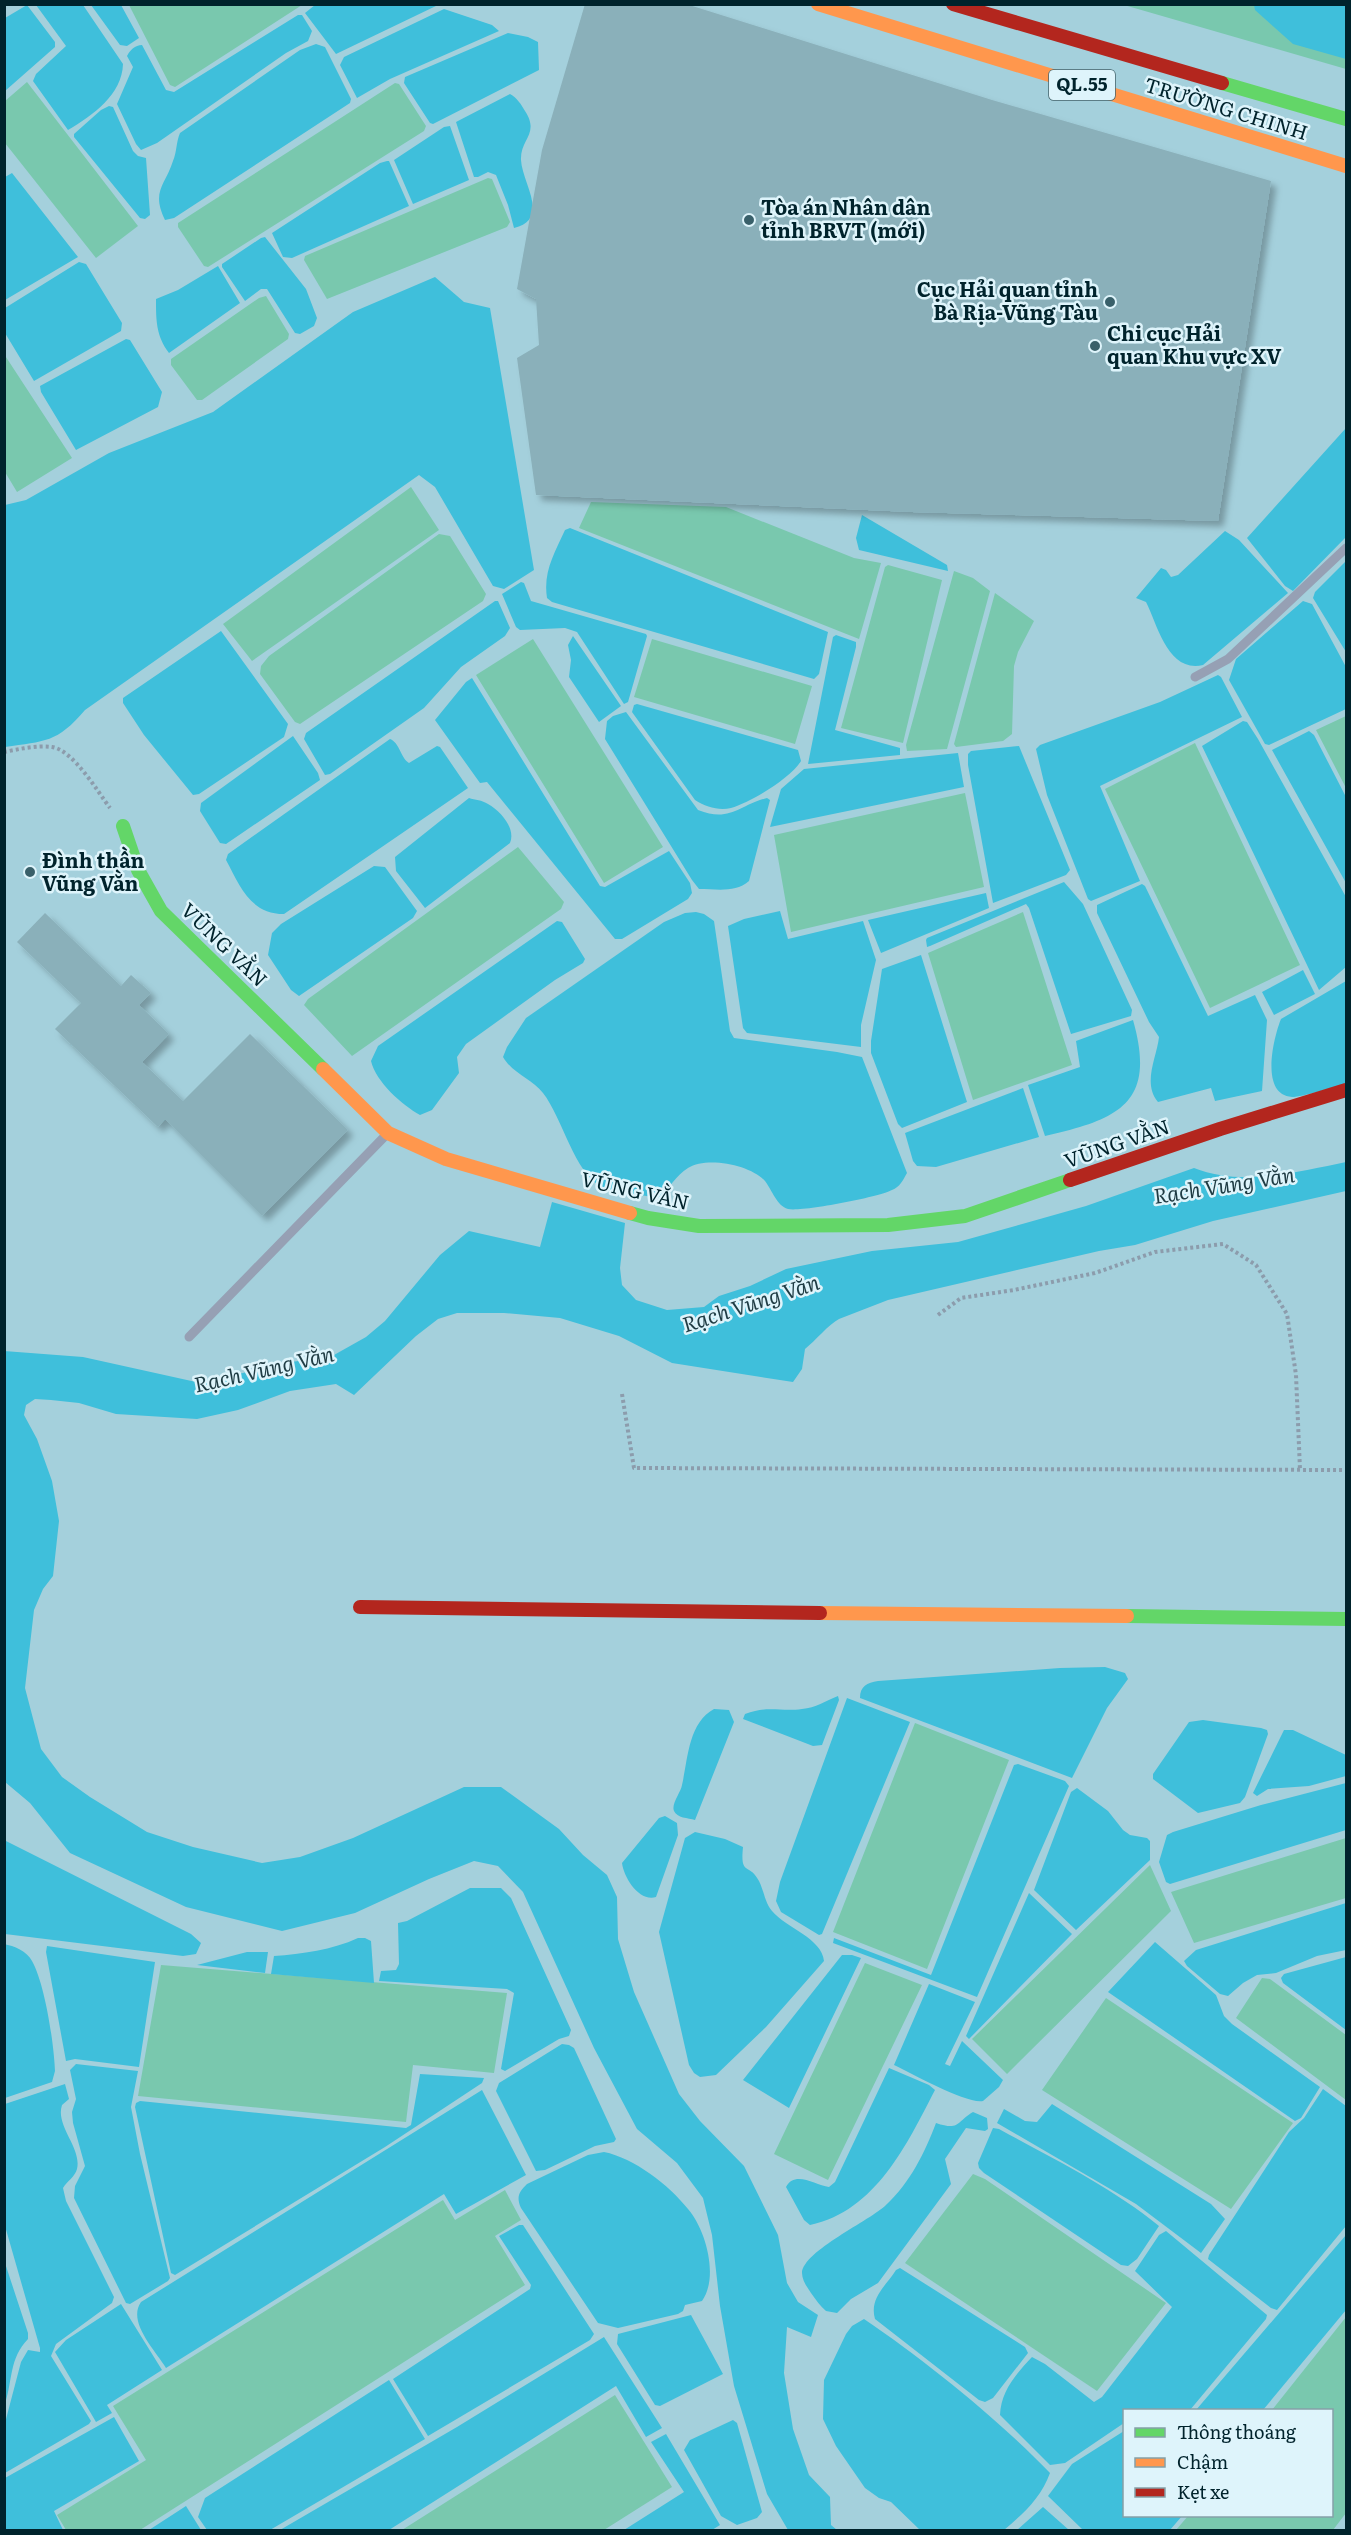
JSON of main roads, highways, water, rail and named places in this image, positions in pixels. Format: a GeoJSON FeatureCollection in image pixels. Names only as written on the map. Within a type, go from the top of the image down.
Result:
{"type":"FeatureCollection","features":[{"type":"Feature","properties":{"kind":"main road","name":"TRƯỜNG CHINH"},"geometry":{"type":"LineString","coordinates":[[818,4],[1347,166]]}},
{"type":"Feature","properties":{"kind":"main road","name":"TRƯỜNG CHINH"},"geometry":{"type":"LineString","coordinates":[[953,4],[1347,119]]}},
{"type":"Feature","properties":{"kind":"main road","name":"VŨNG VẰN"},"geometry":{"type":"LineString","coordinates":[[123,826],[139,874],[160,911],[388,1133],[446,1159],[637,1215],[673,1223],[699,1226],[888,1225],[939,1221],[966,1216],[1220,1129],[1347,1090]]}},
{"type":"Feature","properties":{"kind":"main road"},"geometry":{"type":"LineString","coordinates":[[360,1607],[1347,1619]]}},
{"type":"Feature","properties":{"kind":"water"},"geometry":{"type":"Polygon","coordinates":[[[27,5],[55,42],[55,47],[5,91],[5,18],[27,5]]]}},
{"type":"Feature","properties":{"kind":"water"},"geometry":{"type":"Polygon","coordinates":[[[36,5],[83,5],[123,64],[118,85],[112,95],[96,111],[68,130],[33,81],[36,74],[66,46],[36,5]]]}},
{"type":"Feature","properties":{"kind":"water"},"geometry":{"type":"Polygon","coordinates":[[[91,5],[121,5],[139,38],[127,46],[120,45],[91,5]]]}},
{"type":"Feature","properties":{"kind":"water"},"geometry":{"type":"Polygon","coordinates":[[[315,5],[438,5],[336,54],[305,13],[315,5]]]}},
{"type":"Feature","properties":{"kind":"water"},"geometry":{"type":"Polygon","coordinates":[[[1254,5],[1346,5],[1346,59],[1293,44],[1255,10],[1254,5]]]}},
{"type":"Feature","properties":{"kind":"water"},"geometry":{"type":"Polygon","coordinates":[[[444,9],[492,25],[499,31],[390,79],[357,98],[340,65],[344,57],[444,9]]]}},
{"type":"Feature","properties":{"kind":"water"},"geometry":{"type":"Polygon","coordinates":[[[298,15],[302,15],[312,31],[308,41],[286,53],[157,143],[141,150],[136,144],[117,104],[133,67],[127,56],[133,48],[142,45],[166,90],[174,92],[298,15]]]}},
{"type":"Feature","properties":{"kind":"water"},"geometry":{"type":"Polygon","coordinates":[[[508,33],[528,37],[538,42],[539,70],[433,124],[430,123],[404,83],[405,77],[508,33]]]}},
{"type":"Feature","properties":{"kind":"water"},"geometry":{"type":"Polygon","coordinates":[[[316,44],[325,47],[351,99],[350,103],[174,218],[165,220],[159,195],[170,170],[180,133],[300,50],[316,44]]]}},
{"type":"Feature","properties":{"kind":"water"},"geometry":{"type":"Polygon","coordinates":[[[510,94],[522,106],[531,125],[521,160],[533,209],[531,217],[525,223],[514,228],[496,175],[488,172],[474,177],[456,122],[510,94]]]}},
{"type":"Feature","properties":{"kind":"water"},"geometry":{"type":"Polygon","coordinates":[[[109,106],[113,107],[133,151],[138,156],[146,158],[150,215],[145,219],[140,218],[74,137],[74,134],[101,110],[109,106]]]}},
{"type":"Feature","properties":{"kind":"water"},"geometry":{"type":"Polygon","coordinates":[[[450,126],[469,180],[413,204],[394,160],[444,127],[450,126]]]}},
{"type":"Feature","properties":{"kind":"water"},"geometry":{"type":"Polygon","coordinates":[[[389,161],[409,206],[292,258],[283,257],[272,233],[380,163],[389,161]]]}},
{"type":"Feature","properties":{"kind":"water"},"geometry":{"type":"Polygon","coordinates":[[[12,173],[78,257],[5,300],[5,177],[12,173]]]}},
{"type":"Feature","properties":{"kind":"water"},"geometry":{"type":"Polygon","coordinates":[[[265,237],[306,289],[317,318],[314,326],[300,334],[295,333],[267,289],[261,289],[245,301],[222,267],[222,264],[265,237]]]}},
{"type":"Feature","properties":{"kind":"water"},"geometry":{"type":"Polygon","coordinates":[[[79,262],[86,264],[122,323],[121,331],[34,381],[5,333],[5,308],[79,262]]]}},
{"type":"Feature","properties":{"kind":"water"},"geometry":{"type":"Polygon","coordinates":[[[218,266],[240,303],[169,353],[159,334],[156,299],[178,290],[218,266]]]}},
{"type":"Feature","properties":{"kind":"water"},"geometry":{"type":"Polygon","coordinates":[[[435,277],[464,302],[490,308],[534,570],[504,589],[493,586],[435,487],[419,475],[85,710],[58,735],[41,741],[5,747],[5,505],[26,500],[109,453],[213,412],[353,312],[435,277]]]}},
{"type":"Feature","properties":{"kind":"water"},"geometry":{"type":"Polygon","coordinates":[[[126,339],[130,340],[162,392],[158,407],[76,450],[41,392],[40,386],[126,339]]]}},
{"type":"Feature","properties":{"kind":"water"},"geometry":{"type":"Polygon","coordinates":[[[1346,428],[1346,537],[1293,591],[1285,586],[1247,538],[1346,428]]]}},
{"type":"Feature","properties":{"kind":"water"},"geometry":{"type":"Polygon","coordinates":[[[862,515],[947,565],[948,571],[859,550],[856,538],[862,515]]]}},
{"type":"Feature","properties":{"kind":"water"},"geometry":{"type":"Polygon","coordinates":[[[570,528],[828,632],[819,674],[814,679],[552,602],[547,598],[548,571],[565,530],[570,528]]]}},
{"type":"Feature","properties":{"kind":"water"},"geometry":{"type":"Polygon","coordinates":[[[1225,531],[1239,540],[1288,593],[1203,665],[1191,666],[1181,662],[1173,655],[1160,635],[1146,602],[1136,598],[1161,568],[1166,570],[1171,577],[1178,575],[1225,531]]]}},
{"type":"Feature","properties":{"kind":"water"},"geometry":{"type":"Polygon","coordinates":[[[1346,561],[1346,652],[1313,598],[1315,592],[1346,561]]]}},
{"type":"Feature","properties":{"kind":"water"},"geometry":{"type":"Polygon","coordinates":[[[521,582],[524,583],[531,601],[646,634],[628,702],[624,704],[577,632],[565,628],[520,630],[516,627],[502,594],[521,582]]]}},
{"type":"Feature","properties":{"kind":"water"},"geometry":{"type":"Polygon","coordinates":[[[498,601],[510,628],[505,636],[461,667],[424,708],[330,774],[325,775],[304,739],[306,733],[498,601]]]}},
{"type":"Feature","properties":{"kind":"water"},"geometry":{"type":"Polygon","coordinates":[[[1303,601],[1312,604],[1346,667],[1346,709],[1269,745],[1265,744],[1229,680],[1236,659],[1303,601]]]}},
{"type":"Feature","properties":{"kind":"water"},"geometry":{"type":"Polygon","coordinates":[[[221,631],[288,724],[284,737],[199,794],[193,795],[144,735],[123,703],[123,698],[221,631]]]}},
{"type":"Feature","properties":{"kind":"water"},"geometry":{"type":"Polygon","coordinates":[[[836,635],[856,642],[856,647],[835,730],[900,748],[900,755],[808,764],[833,637],[836,635]]]}},
{"type":"Feature","properties":{"kind":"water"},"geometry":{"type":"Polygon","coordinates":[[[573,636],[621,706],[599,722],[569,677],[571,660],[568,645],[573,636]]]}},
{"type":"Feature","properties":{"kind":"water"},"geometry":{"type":"Polygon","coordinates":[[[1218,675],[1242,717],[1100,786],[1140,881],[1091,901],[1088,899],[1047,795],[1036,749],[1040,745],[1160,702],[1218,675]]]}},
{"type":"Feature","properties":{"kind":"water"},"geometry":{"type":"Polygon","coordinates":[[[472,678],[600,886],[605,887],[669,851],[690,883],[692,893],[688,899],[622,939],[615,939],[487,782],[480,783],[435,720],[466,682],[472,678]]]}},
{"type":"Feature","properties":{"kind":"water"},"geometry":{"type":"Polygon","coordinates":[[[634,705],[798,750],[801,761],[780,782],[749,801],[726,809],[708,806],[695,800],[632,712],[634,705]]]}},
{"type":"Feature","properties":{"kind":"water"},"geometry":{"type":"Polygon","coordinates":[[[626,712],[698,810],[709,814],[727,814],[757,801],[767,798],[770,800],[749,881],[744,885],[732,889],[699,889],[692,880],[605,739],[607,721],[613,716],[626,712]]]}},
{"type":"Feature","properties":{"kind":"water"},"geometry":{"type":"Polygon","coordinates":[[[1243,721],[1247,722],[1258,739],[1346,897],[1346,967],[1319,990],[1202,746],[1243,721]]]}},
{"type":"Feature","properties":{"kind":"water"},"geometry":{"type":"Polygon","coordinates":[[[1309,731],[1314,735],[1346,797],[1346,883],[1272,750],[1309,731]]]}},
{"type":"Feature","properties":{"kind":"water"},"geometry":{"type":"Polygon","coordinates":[[[293,736],[318,773],[320,780],[226,844],[220,843],[200,811],[201,803],[293,736]]]}},
{"type":"Feature","properties":{"kind":"water"},"geometry":{"type":"Polygon","coordinates":[[[390,739],[409,763],[437,746],[440,747],[468,788],[284,914],[272,913],[254,904],[242,889],[226,860],[228,854],[390,739]]]}},
{"type":"Feature","properties":{"kind":"water"},"geometry":{"type":"Polygon","coordinates":[[[1019,746],[1070,870],[1066,875],[993,903],[968,765],[968,754],[971,751],[1019,746]]]}},
{"type":"Feature","properties":{"kind":"water"},"geometry":{"type":"Polygon","coordinates":[[[958,753],[964,787],[770,827],[781,789],[804,769],[958,753]]]}},
{"type":"Feature","properties":{"kind":"water"},"geometry":{"type":"Polygon","coordinates":[[[469,798],[486,803],[502,816],[511,832],[510,843],[425,908],[396,871],[395,857],[469,798]]]}},
{"type":"Feature","properties":{"kind":"water"},"geometry":{"type":"Polygon","coordinates":[[[374,866],[385,867],[417,911],[413,918],[299,996],[291,990],[268,955],[272,933],[281,924],[374,866]]]}},
{"type":"Feature","properties":{"kind":"water"},"geometry":{"type":"Polygon","coordinates":[[[1064,882],[1083,904],[1132,1010],[1131,1016],[1071,1034],[1026,904],[927,947],[926,940],[1064,882]]]}},
{"type":"Feature","properties":{"kind":"water"},"geometry":{"type":"Polygon","coordinates":[[[1142,884],[1208,1016],[1255,995],[1267,1020],[1262,1091],[1215,1101],[1211,1088],[1158,1102],[1153,1095],[1151,1078],[1159,1037],[1149,1022],[1097,913],[1097,905],[1142,884]]]}},
{"type":"Feature","properties":{"kind":"water"},"geometry":{"type":"Polygon","coordinates":[[[986,893],[989,908],[881,953],[868,920],[986,893]]]}},
{"type":"Feature","properties":{"kind":"water"},"geometry":{"type":"Polygon","coordinates":[[[780,911],[788,939],[863,921],[876,960],[861,1025],[861,1047],[747,1033],[743,1028],[728,926],[744,919],[780,911]]]}},
{"type":"Feature","properties":{"kind":"water"},"geometry":{"type":"Polygon","coordinates":[[[696,912],[714,921],[730,1031],[734,1038],[862,1057],[907,1173],[897,1187],[884,1193],[840,1203],[788,1209],[778,1201],[765,1181],[758,1175],[728,1164],[696,1164],[680,1174],[659,1198],[621,1192],[601,1186],[584,1170],[543,1093],[512,1068],[503,1057],[507,1047],[526,1018],[664,922],[685,913],[696,912]]]}},
{"type":"Feature","properties":{"kind":"water"},"geometry":{"type":"Polygon","coordinates":[[[557,921],[562,922],[585,959],[583,963],[555,980],[466,1044],[457,1057],[459,1073],[432,1110],[420,1115],[398,1099],[384,1085],[374,1069],[371,1061],[378,1046],[557,921]]]}},
{"type":"Feature","properties":{"kind":"water"},"geometry":{"type":"Polygon","coordinates":[[[921,955],[967,1102],[902,1128],[898,1124],[871,1053],[871,1041],[882,969],[921,955]]]}},
{"type":"Feature","properties":{"kind":"water"},"geometry":{"type":"Polygon","coordinates":[[[1303,970],[1315,994],[1274,1015],[1262,992],[1303,970]]]}},
{"type":"Feature","properties":{"kind":"water"},"geometry":{"type":"Polygon","coordinates":[[[1346,981],[1346,1084],[1297,1097],[1282,1094],[1275,1086],[1272,1076],[1275,1038],[1281,1019],[1346,981]]]}},
{"type":"Feature","properties":{"kind":"water"},"geometry":{"type":"Polygon","coordinates":[[[1133,1020],[1139,1048],[1140,1071],[1135,1089],[1125,1103],[1111,1114],[1093,1123],[1045,1136],[1028,1085],[1080,1067],[1076,1041],[1133,1020]]]}},
{"type":"Feature","properties":{"kind":"water"},"geometry":{"type":"Polygon","coordinates":[[[1023,1088],[1039,1137],[936,1167],[917,1166],[913,1161],[905,1133],[1023,1088]]]}},
{"type":"Feature","properties":{"kind":"water","name":"Rạch Vũng Vằn"},"geometry":{"type":"Polygon","coordinates":[[[1346,1162],[1346,1191],[1213,1221],[1135,1245],[1099,1251],[888,1300],[839,1319],[805,1349],[802,1369],[793,1382],[672,1363],[619,1336],[560,1318],[504,1313],[457,1313],[438,1319],[416,1336],[354,1395],[336,1384],[290,1391],[238,1410],[197,1419],[116,1414],[79,1403],[51,1400],[35,1399],[26,1405],[24,1415],[37,1439],[52,1481],[59,1521],[53,1576],[43,1589],[34,1610],[25,1688],[41,1749],[62,1777],[147,1832],[193,1847],[262,1863],[300,1857],[353,1838],[464,1787],[501,1787],[559,1829],[583,1855],[607,1875],[617,1897],[618,1939],[634,1992],[679,2094],[700,2121],[744,2166],[778,2235],[787,2283],[798,2302],[818,2315],[811,2337],[787,2327],[784,2373],[793,2429],[809,2475],[830,2497],[831,2525],[837,2530],[788,2530],[767,2494],[734,2386],[720,2306],[712,2235],[703,2198],[677,2163],[637,2129],[594,2048],[523,1892],[498,1866],[474,1861],[355,1913],[282,1931],[186,1907],[70,1853],[30,1803],[5,1782],[4,1351],[83,1357],[196,1382],[262,1367],[334,1355],[366,1337],[385,1321],[440,1255],[469,1231],[540,1247],[552,1202],[625,1223],[620,1268],[622,1285],[636,1300],[667,1310],[704,1307],[719,1296],[750,1286],[786,1269],[872,1251],[958,1242],[1086,1206],[1194,1168],[1212,1174],[1250,1177],[1270,1176],[1346,1162]]]}},
{"type":"Feature","properties":{"kind":"water"},"geometry":{"type":"Polygon","coordinates":[[[1105,1667],[1125,1673],[1128,1679],[1107,1708],[1072,1778],[860,1698],[865,1686],[878,1681],[1105,1667]]]}},
{"type":"Feature","properties":{"kind":"water"},"geometry":{"type":"Polygon","coordinates":[[[838,1696],[839,1700],[822,1745],[813,1746],[743,1719],[745,1714],[753,1711],[807,1708],[838,1696]]]}},
{"type":"Feature","properties":{"kind":"water"},"geometry":{"type":"Polygon","coordinates":[[[847,1698],[910,1722],[822,1934],[819,1935],[781,1912],[776,1901],[780,1882],[847,1698]]]}},
{"type":"Feature","properties":{"kind":"water"},"geometry":{"type":"Polygon","coordinates":[[[714,1709],[729,1710],[734,1722],[695,1820],[678,1815],[673,1808],[682,1785],[694,1733],[705,1715],[714,1709]]]}},
{"type":"Feature","properties":{"kind":"water"},"geometry":{"type":"Polygon","coordinates":[[[1203,1720],[1261,1728],[1267,1730],[1268,1734],[1245,1797],[1240,1803],[1198,1813],[1153,1779],[1153,1774],[1189,1722],[1203,1720]]]}},
{"type":"Feature","properties":{"kind":"water"},"geometry":{"type":"Polygon","coordinates":[[[1284,1730],[1293,1730],[1346,1755],[1346,1776],[1309,1786],[1268,1789],[1257,1796],[1253,1793],[1284,1730]]]}},
{"type":"Feature","properties":{"kind":"water"},"geometry":{"type":"Polygon","coordinates":[[[1018,1764],[1065,1781],[1069,1786],[977,1997],[833,1943],[834,1938],[931,1975],[1014,1765],[1018,1764]]]}},
{"type":"Feature","properties":{"kind":"water"},"geometry":{"type":"Polygon","coordinates":[[[1346,1783],[1346,1830],[1170,1884],[1166,1882],[1159,1862],[1167,1835],[1261,1805],[1346,1783]]]}},
{"type":"Feature","properties":{"kind":"water"},"geometry":{"type":"Polygon","coordinates":[[[1077,1788],[1108,1811],[1130,1835],[1147,1838],[1150,1841],[1150,1860],[1076,1930],[1034,1890],[1071,1792],[1077,1788]]]}},
{"type":"Feature","properties":{"kind":"water"},"geometry":{"type":"Polygon","coordinates":[[[665,1816],[677,1823],[678,1835],[656,1897],[650,1898],[633,1888],[622,1863],[659,1818],[665,1816]]]}},
{"type":"Feature","properties":{"kind":"water"},"geometry":{"type":"Polygon","coordinates":[[[695,1832],[725,1839],[743,1847],[744,1866],[759,1881],[770,1908],[778,1917],[817,1946],[824,1961],[766,2027],[716,2075],[700,2077],[689,2065],[659,1932],[685,1838],[695,1832]]]}},
{"type":"Feature","properties":{"kind":"water"},"geometry":{"type":"Polygon","coordinates":[[[4,1840],[191,1934],[201,1943],[196,1954],[183,1956],[5,1934],[4,1840]]]}},
{"type":"Feature","properties":{"kind":"water"},"geometry":{"type":"Polygon","coordinates":[[[470,1888],[501,1888],[511,1898],[571,2030],[569,2036],[559,2039],[505,2071],[501,2069],[514,1993],[507,1989],[379,1981],[381,1971],[396,1970],[399,1964],[398,1923],[407,1921],[470,1888]]]}},
{"type":"Feature","properties":{"kind":"water"},"geometry":{"type":"Polygon","coordinates":[[[1029,1893],[1072,1934],[969,2039],[966,2036],[1029,1893]]]}},
{"type":"Feature","properties":{"kind":"water"},"geometry":{"type":"Polygon","coordinates":[[[1346,1903],[1346,1950],[1317,1956],[1276,1973],[1257,1975],[1228,1996],[1220,1994],[1184,1961],[1196,1950],[1346,1903]]]}},
{"type":"Feature","properties":{"kind":"water"},"geometry":{"type":"Polygon","coordinates":[[[358,1938],[371,1941],[374,1983],[271,1974],[274,1956],[317,1951],[358,1938]]]}},
{"type":"Feature","properties":{"kind":"water"},"geometry":{"type":"Polygon","coordinates":[[[1155,1942],[1216,1995],[1224,2016],[1232,2024],[1320,2087],[1301,2118],[1295,2121],[1108,1992],[1155,1942]]]}},
{"type":"Feature","properties":{"kind":"water"},"geometry":{"type":"Polygon","coordinates":[[[4,1944],[27,1954],[37,1971],[48,2014],[55,2071],[52,2082],[5,2098],[4,1944]]]}},
{"type":"Feature","properties":{"kind":"water"},"geometry":{"type":"Polygon","coordinates":[[[47,1946],[155,1962],[139,2067],[75,2059],[66,2061],[46,1952],[47,1946]]]}},
{"type":"Feature","properties":{"kind":"water"},"geometry":{"type":"Polygon","coordinates":[[[247,1952],[268,1952],[265,1973],[197,1965],[247,1952]]]}},
{"type":"Feature","properties":{"kind":"water"},"geometry":{"type":"Polygon","coordinates":[[[842,1955],[861,1958],[789,2108],[743,2080],[842,1955]]]}},
{"type":"Feature","properties":{"kind":"water"},"geometry":{"type":"Polygon","coordinates":[[[1346,1957],[1346,2030],[1283,1983],[1281,1978],[1284,1974],[1346,1957]]]}},
{"type":"Feature","properties":{"kind":"water"},"geometry":{"type":"Polygon","coordinates":[[[929,1984],[975,2002],[945,2064],[950,2066],[962,2041],[1003,2080],[999,2087],[983,2101],[975,2101],[952,2093],[894,2065],[929,1984]]]}},
{"type":"Feature","properties":{"kind":"water"},"geometry":{"type":"Polygon","coordinates":[[[562,2044],[574,2048],[616,2139],[614,2142],[595,2146],[545,2170],[536,2171],[496,2091],[499,2083],[562,2044]]]}},
{"type":"Feature","properties":{"kind":"water"},"geometry":{"type":"Polygon","coordinates":[[[76,2064],[138,2071],[131,2107],[170,2278],[130,2304],[126,2303],[74,2198],[75,2186],[85,2166],[72,2112],[76,2099],[70,2070],[76,2064]]]}},
{"type":"Feature","properties":{"kind":"water"},"geometry":{"type":"Polygon","coordinates":[[[889,2068],[929,2085],[935,2090],[901,2153],[871,2190],[853,2206],[833,2217],[810,2225],[804,2220],[786,2187],[790,2182],[800,2179],[829,2187],[835,2182],[889,2068]]]}},
{"type":"Feature","properties":{"kind":"water"},"geometry":{"type":"Polygon","coordinates":[[[420,2074],[484,2078],[482,2083],[385,2147],[175,2275],[171,2273],[136,2103],[140,2101],[406,2128],[411,2125],[420,2074]]]}},
{"type":"Feature","properties":{"kind":"water"},"geometry":{"type":"Polygon","coordinates":[[[65,2084],[69,2099],[62,2105],[62,2121],[78,2161],[76,2172],[63,2188],[66,2201],[114,2297],[112,2303],[56,2344],[51,2356],[91,2421],[5,2473],[5,2423],[21,2362],[28,2350],[40,2352],[40,2348],[5,2226],[5,2104],[65,2084]]]}},
{"type":"Feature","properties":{"kind":"water"},"geometry":{"type":"Polygon","coordinates":[[[1323,2089],[1346,2106],[1346,2226],[1277,2310],[1271,2308],[1208,2259],[1289,2132],[1304,2118],[1323,2089]]]}},
{"type":"Feature","properties":{"kind":"water"},"geometry":{"type":"Polygon","coordinates":[[[482,2090],[526,2175],[456,2214],[444,2194],[166,2368],[140,2327],[137,2318],[141,2302],[482,2090]]]}},
{"type":"Feature","properties":{"kind":"water"},"geometry":{"type":"Polygon","coordinates":[[[1052,2104],[1211,2204],[1225,2219],[1201,2253],[1136,2204],[997,2123],[1004,2109],[1025,2121],[1037,2122],[1052,2104]]]}},
{"type":"Feature","properties":{"kind":"water"},"geometry":{"type":"Polygon","coordinates":[[[973,2112],[987,2118],[988,2129],[985,2131],[966,2128],[945,2159],[951,2184],[878,2283],[851,2299],[837,2313],[826,2311],[804,2281],[802,2273],[805,2264],[813,2255],[878,2211],[895,2196],[916,2167],[936,2123],[954,2126],[973,2112]]]}},
{"type":"Feature","properties":{"kind":"water"},"geometry":{"type":"Polygon","coordinates":[[[993,2128],[999,2129],[1082,2174],[1159,2226],[1137,2259],[1128,2266],[1121,2265],[984,2173],[978,2163],[993,2128]]]}},
{"type":"Feature","properties":{"kind":"water"},"geometry":{"type":"Polygon","coordinates":[[[604,2152],[639,2166],[661,2182],[680,2200],[694,2218],[705,2241],[710,2267],[710,2279],[702,2301],[685,2305],[683,2311],[678,2314],[618,2328],[598,2323],[521,2208],[519,2195],[527,2184],[588,2155],[604,2152]]]}},
{"type":"Feature","properties":{"kind":"water"},"geometry":{"type":"Polygon","coordinates":[[[523,2225],[594,2334],[590,2340],[428,2436],[393,2379],[530,2289],[531,2285],[499,2236],[523,2225]]]}},
{"type":"Feature","properties":{"kind":"water"},"geometry":{"type":"Polygon","coordinates":[[[1166,2231],[1267,2315],[1266,2319],[1191,2409],[1123,2409],[1123,2424],[1065,2463],[1050,2465],[1000,2415],[1006,2391],[1015,2376],[1032,2357],[1045,2364],[1094,2402],[1102,2397],[1172,2307],[1135,2271],[1159,2235],[1166,2231]]]}},
{"type":"Feature","properties":{"kind":"water"},"geometry":{"type":"Polygon","coordinates":[[[1346,2235],[1346,2310],[1264,2409],[1197,2409],[1346,2235]]]}},
{"type":"Feature","properties":{"kind":"water"},"geometry":{"type":"Polygon","coordinates":[[[4,2260],[28,2333],[28,2339],[14,2362],[5,2404],[4,2260]]]}},
{"type":"Feature","properties":{"kind":"water"},"geometry":{"type":"Polygon","coordinates":[[[900,2268],[1025,2347],[1028,2353],[993,2398],[985,2402],[979,2400],[875,2319],[876,2298],[896,2270],[900,2268]]]}},
{"type":"Feature","properties":{"kind":"water"},"geometry":{"type":"Polygon","coordinates":[[[121,2304],[162,2370],[107,2405],[112,2413],[96,2422],[55,2352],[66,2340],[121,2304]]]}},
{"type":"Feature","properties":{"kind":"water"},"geometry":{"type":"Polygon","coordinates":[[[691,2315],[723,2374],[660,2406],[655,2405],[617,2344],[618,2334],[691,2315]]]}},
{"type":"Feature","properties":{"kind":"water"},"geometry":{"type":"Polygon","coordinates":[[[864,2319],[961,2392],[1008,2432],[1050,2473],[1025,2512],[1004,2530],[920,2530],[891,2502],[879,2498],[865,2488],[836,2446],[823,2419],[824,2380],[846,2334],[852,2326],[864,2319]]]}},
{"type":"Feature","properties":{"kind":"water"},"geometry":{"type":"Polygon","coordinates":[[[604,2337],[662,2428],[646,2437],[616,2386],[389,2530],[280,2530],[457,2427],[604,2337]]]}},
{"type":"Feature","properties":{"kind":"water"},"geometry":{"type":"Polygon","coordinates":[[[389,2380],[425,2439],[270,2530],[207,2530],[198,2517],[205,2498],[389,2380]]]}},
{"type":"Feature","properties":{"kind":"water"},"geometry":{"type":"Polygon","coordinates":[[[114,2417],[139,2461],[54,2511],[63,2530],[5,2530],[5,2478],[114,2417]]]}},
{"type":"Feature","properties":{"kind":"water"},"geometry":{"type":"Polygon","coordinates":[[[733,2420],[737,2423],[762,2512],[757,2518],[737,2525],[721,2516],[684,2450],[690,2440],[733,2420]]]}},
{"type":"Feature","properties":{"kind":"water"},"geometry":{"type":"Polygon","coordinates":[[[1123,2432],[1123,2517],[1181,2517],[1170,2530],[1083,2530],[1048,2496],[1072,2464],[1123,2432]]]}},
{"type":"Feature","properties":{"kind":"water"},"geometry":{"type":"Polygon","coordinates":[[[666,2434],[720,2525],[712,2530],[624,2530],[684,2492],[651,2442],[666,2434]]]}},
{"type":"Feature","properties":{"kind":"water"},"geometry":{"type":"Polygon","coordinates":[[[186,2506],[201,2530],[149,2530],[186,2506]]]}},
{"type":"Feature","properties":{"kind":"water"},"geometry":{"type":"Polygon","coordinates":[[[1043,2507],[1069,2530],[1017,2530],[1043,2507]]]}},
{"type":"Feature","properties":{"kind":"place","name":"Tòa án Nhân dân tỉnh BRVT (mới)"},"geometry":{"type":"Point","coordinates":[749,220]}},
{"type":"Feature","properties":{"kind":"place","name":"Cục Hải quan tỉnh Bà Rịa-Vũng Tàu"},"geometry":{"type":"Point","coordinates":[1110,302]}},
{"type":"Feature","properties":{"kind":"place","name":"Chi cục Hải quan Khu vực XV"},"geometry":{"type":"Point","coordinates":[1095,346]}},
{"type":"Feature","properties":{"kind":"place","name":"Đình thần Vũng Vằn"},"geometry":{"type":"Point","coordinates":[30,872]}}]}
